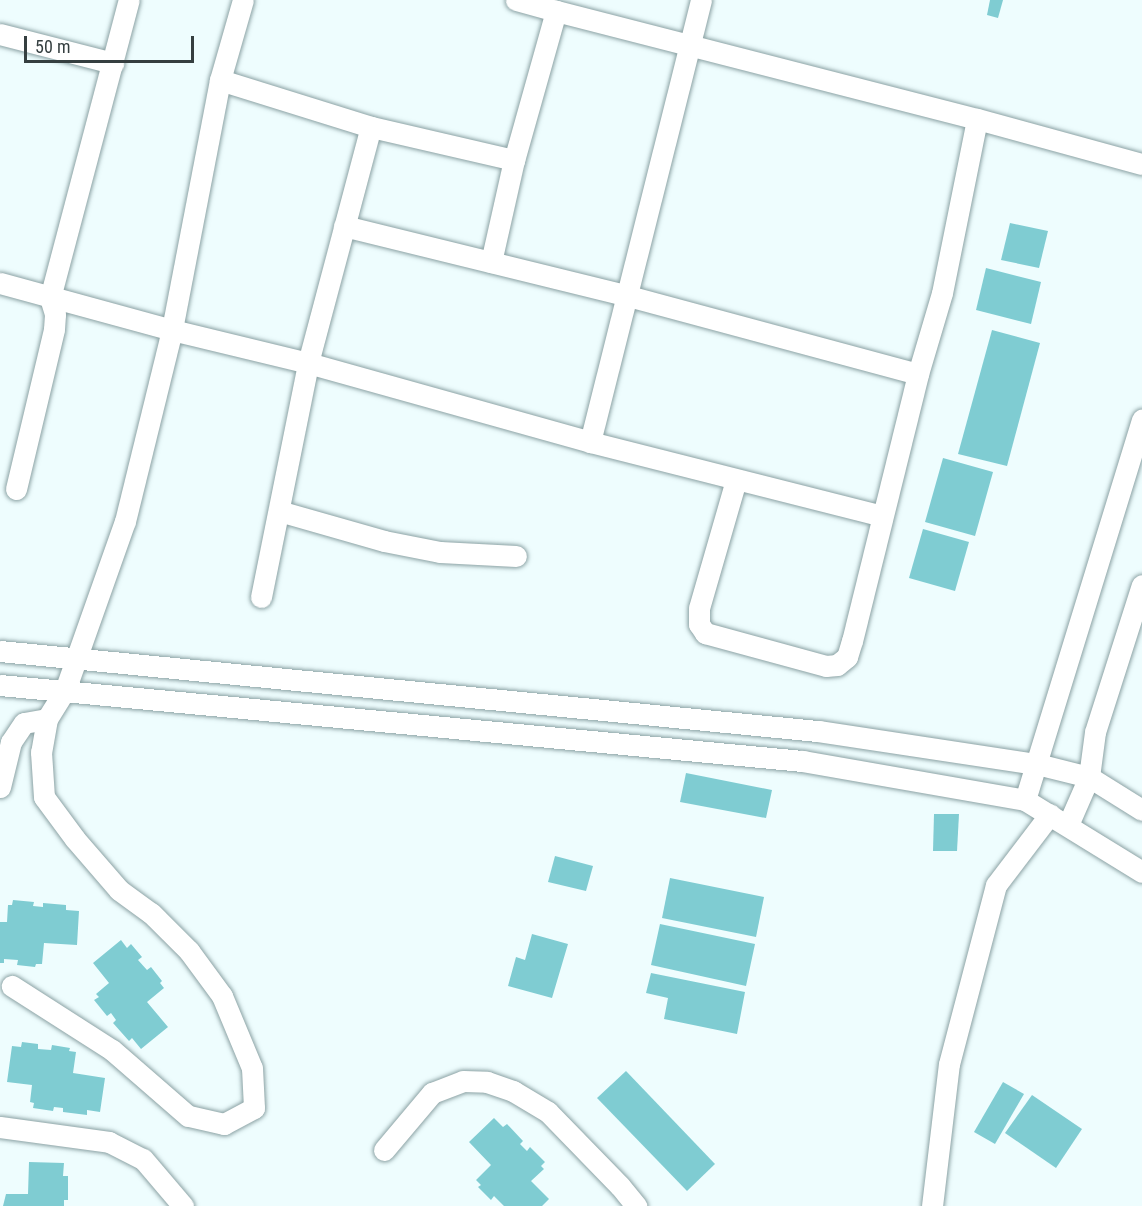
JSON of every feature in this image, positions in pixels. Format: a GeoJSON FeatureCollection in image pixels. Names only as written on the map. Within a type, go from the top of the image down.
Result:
{"type":"FeatureCollection","features":[{"type":"Feature","properties":{"kind":"street"},"geometry":{"type":"LineString","coordinates":[[16,489],[54,329],[55,314],[50,298],[129,0]]}},
{"type":"Feature","properties":{"kind":"street"},"geometry":{"type":"LineString","coordinates":[[12,986],[112,1050],[188,1116],[224,1124],[254,1108],[252,1068],[222,996],[189,951],[151,913],[119,890],[75,839],[44,797],[41,752],[47,719],[65,690],[125,521],[172,330],[220,80],[243,0]]}},
{"type":"Feature","properties":{"kind":"street"},"geometry":{"type":"LineString","coordinates":[[590,442],[625,295],[701,0]]}},
{"type":"Feature","properties":{"kind":"street"},"geometry":{"type":"LineString","coordinates":[[529,2],[556,11],[978,119],[1142,164]]}},
{"type":"Feature","properties":{"kind":"street"},"geometry":{"type":"LineString","coordinates":[[491,262],[514,160],[556,11]]}},
{"type":"Feature","properties":{"kind":"street"},"geometry":{"type":"LineString","coordinates":[[0,33],[113,63]]}},
{"type":"Feature","properties":{"kind":"street"},"geometry":{"type":"LineString","coordinates":[[220,80],[371,128],[514,160]]}},
{"type":"Feature","properties":{"kind":"street"},"geometry":{"type":"LineString","coordinates":[[736,480],[699,608],[699,624],[705,633],[826,666],[837,665],[847,657],[918,374],[942,293],[978,119]]}},
{"type":"Feature","properties":{"kind":"street"},"geometry":{"type":"LineString","coordinates":[[261,597],[308,363],[371,128]]}},
{"type":"Feature","properties":{"kind":"street"},"geometry":{"type":"LineString","coordinates":[[344,226],[625,295],[918,374]]}},
{"type":"Feature","properties":{"kind":"street"},"geometry":{"type":"LineString","coordinates":[[0,283],[172,330],[308,363],[590,442],[882,516]]}},
{"type":"Feature","properties":{"kind":"street"},"geometry":{"type":"LineString","coordinates":[[1025,800],[1142,420]]}},
{"type":"Feature","properties":{"kind":"street"},"geometry":{"type":"LineString","coordinates":[[279,511],[384,541],[440,552],[516,556]]}},
{"type":"Feature","properties":{"kind":"street"},"geometry":{"type":"LineString","coordinates":[[1068,825],[1089,777],[1095,732],[1134,637],[1142,585]]}},
{"type":"Feature","properties":{"kind":"street"},"geometry":{"type":"LineString","coordinates":[[0,651],[818,731],[1037,764],[1089,777],[1142,810]]}},
{"type":"Feature","properties":{"kind":"street"},"geometry":{"type":"LineString","coordinates":[[0,686],[65,690],[802,761],[1025,800],[1050,813],[1142,872]]}},
{"type":"Feature","properties":{"kind":"street"},"geometry":{"type":"LineString","coordinates":[[0,787],[10,742],[24,723],[47,719]]}},
{"type":"Feature","properties":{"kind":"street"},"geometry":{"type":"LineString","coordinates":[[932,1206],[949,1064],[996,885],[1050,813]]}},
{"type":"Feature","properties":{"kind":"street"},"geometry":{"type":"LineString","coordinates":[[384,1150],[432,1093],[464,1081],[487,1082],[513,1091],[548,1112],[620,1186],[636,1206]]}},
{"type":"Feature","properties":{"kind":"street"},"geometry":{"type":"LineString","coordinates":[[0,1127],[109,1142],[143,1159],[183,1206]]}},
{"type":"Feature","properties":{"kind":"building"},"geometry":{"type":"Polygon","coordinates":[[[990,0],[1003,0],[998,18],[987,15],[990,0]]]}},
{"type":"Feature","properties":{"kind":"building"},"geometry":{"type":"Polygon","coordinates":[[[1010,223],[1048,231],[1039,268],[1001,260],[1010,223]]]}},
{"type":"Feature","properties":{"kind":"building"},"geometry":{"type":"Polygon","coordinates":[[[986,268],[1041,282],[1031,324],[976,310],[986,268]]]}},
{"type":"Feature","properties":{"kind":"building"},"geometry":{"type":"Polygon","coordinates":[[[992,330],[1040,343],[1007,466],[958,454],[992,330]]]}},
{"type":"Feature","properties":{"kind":"building"},"geometry":{"type":"Polygon","coordinates":[[[943,458],[993,472],[975,536],[925,522],[943,458]]]}},
{"type":"Feature","properties":{"kind":"building"},"geometry":{"type":"Polygon","coordinates":[[[923,529],[969,542],[955,591],[909,578],[923,529]]]}},
{"type":"Feature","properties":{"kind":"building"},"geometry":{"type":"Polygon","coordinates":[[[686,773],[772,790],[766,818],[680,802],[686,773]]]}},
{"type":"Feature","properties":{"kind":"building"},"geometry":{"type":"Polygon","coordinates":[[[934,814],[959,814],[957,851],[933,851],[934,814]]]}},
{"type":"Feature","properties":{"kind":"building"},"geometry":{"type":"Polygon","coordinates":[[[555,856],[593,866],[586,891],[548,882],[555,856]]]}},
{"type":"Feature","properties":{"kind":"building"},"geometry":{"type":"Polygon","coordinates":[[[670,878],[764,897],[756,937],[662,918],[670,878]]]}},
{"type":"Feature","properties":{"kind":"building"},"geometry":{"type":"Polygon","coordinates":[[[13,900],[34,902],[33,906],[43,907],[43,903],[66,905],[66,910],[79,911],[77,945],[44,943],[42,964],[36,964],[35,967],[17,965],[18,960],[4,959],[4,963],[0,963],[0,922],[7,922],[8,905],[12,905],[13,900]]]}},
{"type":"Feature","properties":{"kind":"building"},"geometry":{"type":"Polygon","coordinates":[[[660,924],[755,944],[746,986],[651,965],[660,924]]]}},
{"type":"Feature","properties":{"kind":"building"},"geometry":{"type":"Polygon","coordinates":[[[532,934],[568,944],[552,998],[508,986],[516,957],[525,960],[532,934]]]}},
{"type":"Feature","properties":{"kind":"building"},"geometry":{"type":"Polygon","coordinates":[[[121,940],[127,948],[131,944],[142,957],[138,960],[147,970],[151,967],[162,981],[160,983],[164,988],[147,1002],[168,1027],[141,1049],[132,1038],[129,1041],[113,1023],[116,1020],[111,1013],[107,1016],[94,1000],[99,997],[96,994],[109,983],[93,963],[121,940]]]}},
{"type":"Feature","properties":{"kind":"building"},"geometry":{"type":"Polygon","coordinates":[[[651,973],[745,992],[737,1034],[664,1019],[668,998],[646,993],[651,973]]]}},
{"type":"Feature","properties":{"kind":"building"},"geometry":{"type":"Polygon","coordinates":[[[22,1042],[38,1044],[38,1049],[51,1050],[52,1045],[70,1048],[69,1051],[76,1052],[73,1073],[105,1078],[100,1112],[87,1110],[87,1115],[63,1112],[63,1108],[54,1107],[53,1111],[33,1108],[34,1103],[30,1102],[32,1085],[7,1082],[12,1046],[21,1047],[22,1042]]]}},
{"type":"Feature","properties":{"kind":"building"},"geometry":{"type":"Polygon","coordinates":[[[626,1071],[715,1164],[687,1191],[597,1098],[626,1071]]]}},
{"type":"Feature","properties":{"kind":"building"},"geometry":{"type":"Polygon","coordinates":[[[1003,1082],[1024,1094],[995,1144],[974,1132],[1003,1082]]]}},
{"type":"Feature","properties":{"kind":"building"},"geometry":{"type":"Polygon","coordinates":[[[1032,1095],[1082,1129],[1056,1168],[1005,1133],[1032,1095]]]}},
{"type":"Feature","properties":{"kind":"building"},"geometry":{"type":"Polygon","coordinates":[[[494,1118],[503,1127],[507,1124],[523,1141],[520,1144],[527,1151],[530,1147],[545,1162],[541,1166],[544,1169],[531,1181],[549,1199],[542,1206],[504,1206],[494,1196],[491,1200],[478,1187],[481,1185],[476,1180],[491,1165],[469,1142],[494,1118]]]}},
{"type":"Feature","properties":{"kind":"building"},"geometry":{"type":"Polygon","coordinates":[[[29,1162],[64,1163],[63,1176],[68,1176],[68,1200],[64,1200],[64,1206],[3,1206],[6,1194],[28,1194],[29,1162]]]}}]}
